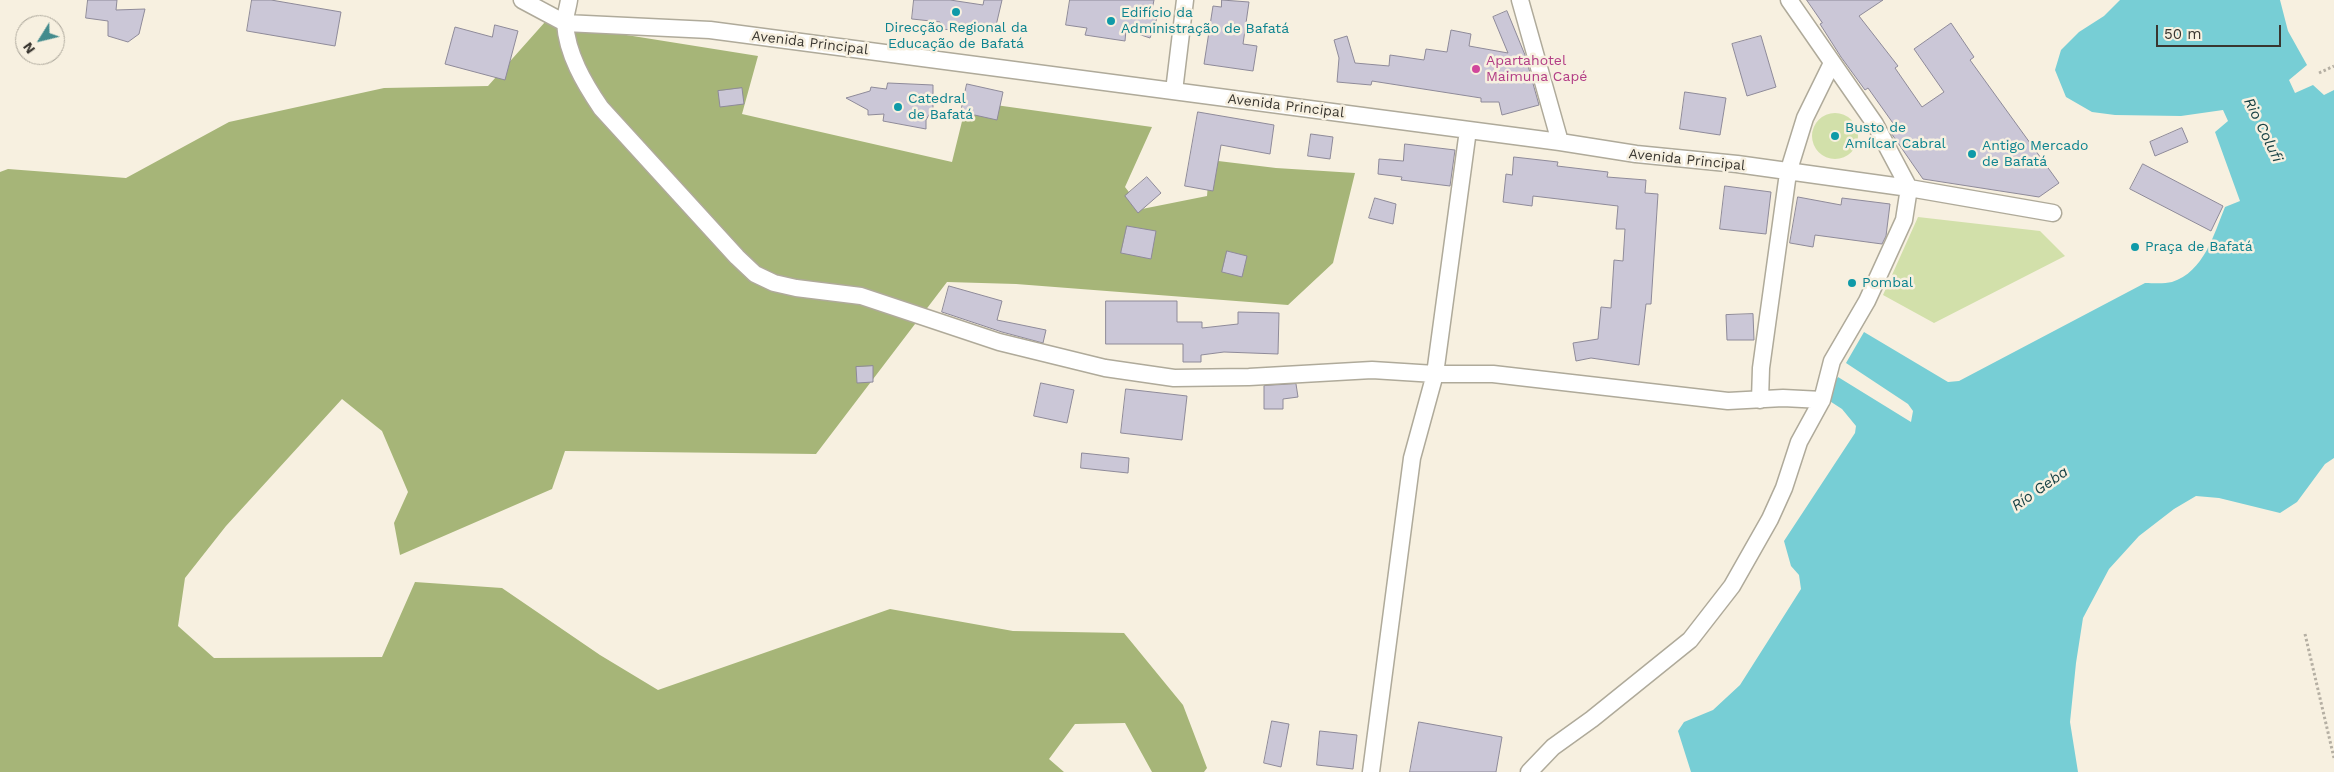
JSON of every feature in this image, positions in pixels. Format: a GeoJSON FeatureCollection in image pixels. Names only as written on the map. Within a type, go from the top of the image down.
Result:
{"type":"FeatureCollection","features":[{"type":"Feature","properties":{"kind":"street","name":"Avenida Principal"},"geometry":{"type":"LineString","coordinates":[[522,0],[565,23],[710,30],[1560,142],[1636,154],[1737,164],[1788,173],[1909,188],[2053,213]]}},
{"type":"Feature","properties":{"kind":"street"},"geometry":{"type":"LineString","coordinates":[[569,0],[565,23],[583,81],[601,108],[737,257],[755,274],[774,283],[796,288],[861,296],[999,342],[1105,368],[1174,378],[1249,377],[1372,370],[1434,374],[1493,374],[1728,401],[1822,400]]}},
{"type":"Feature","properties":{"kind":"street"},"geometry":{"type":"LineString","coordinates":[[1174,91],[1186,0]]}},
{"type":"Feature","properties":{"kind":"street"},"geometry":{"type":"LineString","coordinates":[[1520,0],[1560,142]]}},
{"type":"Feature","properties":{"kind":"street"},"geometry":{"type":"LineString","coordinates":[[1529,772],[1552,747],[1592,719],[1690,640],[1710,617],[1732,586],[1770,519],[1800,442],[1822,400],[1832,361],[1867,301],[1900,232],[1909,188],[1875,124],[1789,0]]}},
{"type":"Feature","properties":{"kind":"street"},"geometry":{"type":"LineString","coordinates":[[1760,400],[1761,368],[1788,173],[1805,118],[1832,62]]}},
{"type":"Feature","properties":{"kind":"street"},"geometry":{"type":"LineString","coordinates":[[1371,772],[1412,458],[1434,374],[1468,130]]}},
{"type":"Feature","properties":{"kind":"path"},"geometry":{"type":"LineString","coordinates":[[2320,74],[2334,66]]}},
{"type":"Feature","properties":{"kind":"path"},"geometry":{"type":"LineString","coordinates":[[2305,634],[2334,758]]}},
{"type":"Feature","properties":{"kind":"green space"},"geometry":{"type":"Polygon","coordinates":[[[545,22],[758,56],[742,114],[952,162],[967,101],[1152,127],[1125,187],[1142,209],[1207,196],[1210,160],[1276,168],[1355,173],[1333,263],[1288,305],[1016,284],[947,282],[816,454],[565,451],[552,489],[400,555],[394,523],[408,492],[382,431],[342,399],[226,526],[185,578],[178,626],[214,658],[382,657],[415,582],[502,588],[600,655],[658,690],[890,609],[1013,631],[1124,633],[1183,705],[1207,768],[1204,772],[1152,772],[1125,723],[1075,724],[1049,759],[1064,772],[0,772],[0,172],[8,169],[126,178],[229,122],[384,88],[488,86],[545,22]]]}},
{"type":"Feature","properties":{"kind":"green space"},"geometry":{"type":"Polygon","coordinates":[[[1835,113],[1848,117],[1854,123],[1858,136],[1854,149],[1848,155],[1835,159],[1822,155],[1816,149],[1812,136],[1816,123],[1822,117],[1835,113]]]}},
{"type":"Feature","properties":{"kind":"green space"},"geometry":{"type":"Polygon","coordinates":[[[1918,217],[2040,231],[2065,256],[1934,323],[1883,295],[1918,217]]]}},
{"type":"Feature","properties":{"kind":"water"},"geometry":{"type":"Polygon","coordinates":[[[2120,0],[2280,0],[2288,31],[2307,65],[2289,80],[2295,93],[2313,85],[2324,95],[2334,90],[2334,458],[2325,464],[2297,502],[2280,513],[2219,498],[2196,496],[2174,509],[2139,536],[2109,569],[2083,618],[2076,663],[2070,722],[2078,772],[1691,772],[1678,731],[1684,722],[1713,710],[1740,685],[1801,589],[1799,575],[1791,566],[1784,541],[1855,433],[1856,426],[1842,409],[1825,398],[1838,377],[1911,422],[1913,411],[1908,404],[1846,363],[1864,332],[1948,382],[1959,381],[2145,283],[2169,283],[2183,277],[2200,261],[2206,251],[2225,207],[2240,201],[2215,132],[2228,121],[2223,110],[2181,116],[2115,115],[2092,112],[2066,97],[2055,70],[2061,50],[2079,32],[2104,16],[2120,0]]]}},
{"type":"Feature","properties":{"kind":"building"},"geometry":{"type":"Polygon","coordinates":[[[88,0],[117,0],[116,10],[145,9],[139,34],[128,42],[108,36],[108,21],[86,18],[88,0]]]}},
{"type":"Feature","properties":{"kind":"building"},"geometry":{"type":"Polygon","coordinates":[[[252,0],[271,0],[341,12],[335,46],[247,31],[252,0]]]}},
{"type":"Feature","properties":{"kind":"building","name":"Direcção Regional da Educação de Bafatá"},"geometry":{"type":"Polygon","coordinates":[[[914,0],[950,0],[983,5],[984,0],[1002,0],[995,30],[968,25],[965,31],[941,29],[940,22],[912,19],[914,0]]]}},
{"type":"Feature","properties":{"kind":"building","name":"Edifício da Administração de Bafatá"},"geometry":{"type":"Polygon","coordinates":[[[1070,0],[1154,0],[1151,15],[1157,18],[1150,38],[1126,30],[1125,41],[1085,35],[1087,28],[1066,25],[1070,0]]]}},
{"type":"Feature","properties":{"kind":"building"},"geometry":{"type":"Polygon","coordinates":[[[1222,0],[1249,2],[1243,44],[1257,46],[1253,71],[1204,64],[1213,6],[1221,7],[1222,0]]]}},
{"type":"Feature","properties":{"kind":"building","name":"Antigo Mercado de Bafatá"},"geometry":{"type":"Polygon","coordinates":[[[1807,0],[1883,0],[1859,16],[1898,66],[1895,68],[1922,107],[1944,92],[1914,49],[1951,23],[1974,57],[1970,60],[2059,183],[2039,197],[1923,179],[1889,130],[1895,126],[1868,88],[1865,90],[1841,57],[1807,0]]]}},
{"type":"Feature","properties":{"kind":"building"},"geometry":{"type":"Polygon","coordinates":[[[1507,11],[1525,55],[1539,105],[1502,115],[1499,102],[1481,102],[1481,98],[1372,81],[1371,85],[1337,82],[1339,58],[1334,40],[1347,36],[1355,63],[1389,66],[1390,55],[1424,60],[1426,49],[1447,52],[1451,30],[1471,34],[1469,46],[1508,53],[1493,17],[1507,11]]]}},
{"type":"Feature","properties":{"kind":"building"},"geometry":{"type":"Polygon","coordinates":[[[495,25],[518,31],[505,80],[445,64],[455,27],[492,37],[495,25]]]}},
{"type":"Feature","properties":{"kind":"building"},"geometry":{"type":"Polygon","coordinates":[[[1761,36],[1776,87],[1747,96],[1732,44],[1761,36]]]}},
{"type":"Feature","properties":{"kind":"building","name":"Catedral de Bafatá"},"geometry":{"type":"Polygon","coordinates":[[[888,83],[933,85],[933,108],[926,120],[926,129],[883,121],[884,114],[868,115],[868,110],[846,98],[870,91],[871,87],[886,89],[888,83]]]}},
{"type":"Feature","properties":{"kind":"building"},"geometry":{"type":"Polygon","coordinates":[[[967,84],[1003,92],[997,120],[961,112],[967,84]]]}},
{"type":"Feature","properties":{"kind":"building"},"geometry":{"type":"Polygon","coordinates":[[[742,88],[744,104],[720,107],[718,91],[742,88]]]}},
{"type":"Feature","properties":{"kind":"building"},"geometry":{"type":"Polygon","coordinates":[[[1685,92],[1726,98],[1720,135],[1680,129],[1685,92]]]}},
{"type":"Feature","properties":{"kind":"building"},"geometry":{"type":"Polygon","coordinates":[[[1198,112],[1274,125],[1270,154],[1221,145],[1213,191],[1185,186],[1198,112]]]}},
{"type":"Feature","properties":{"kind":"building"},"geometry":{"type":"Polygon","coordinates":[[[2182,128],[2188,142],[2155,156],[2150,142],[2182,128]]]}},
{"type":"Feature","properties":{"kind":"building"},"geometry":{"type":"Polygon","coordinates":[[[1311,134],[1333,137],[1330,159],[1308,156],[1311,134]]]}},
{"type":"Feature","properties":{"kind":"building"},"geometry":{"type":"Polygon","coordinates":[[[1405,144],[1455,150],[1450,186],[1401,180],[1402,177],[1378,174],[1379,159],[1403,161],[1405,144]]]}},
{"type":"Feature","properties":{"kind":"building"},"geometry":{"type":"Polygon","coordinates":[[[1514,157],[1558,162],[1557,166],[1608,172],[1607,177],[1646,180],[1645,193],[1658,194],[1651,304],[1646,304],[1639,365],[1591,358],[1576,361],[1573,343],[1598,339],[1601,307],[1611,308],[1614,260],[1623,261],[1625,229],[1616,229],[1618,206],[1533,196],[1532,206],[1503,202],[1506,174],[1512,175],[1514,157]]]}},
{"type":"Feature","properties":{"kind":"building"},"geometry":{"type":"Polygon","coordinates":[[[2143,164],[2223,206],[2211,231],[2130,189],[2143,164]]]}},
{"type":"Feature","properties":{"kind":"building"},"geometry":{"type":"Polygon","coordinates":[[[1147,177],[1161,193],[1138,213],[1125,196],[1147,177]]]}},
{"type":"Feature","properties":{"kind":"building"},"geometry":{"type":"Polygon","coordinates":[[[1725,186],[1771,192],[1766,234],[1720,229],[1725,186]]]}},
{"type":"Feature","properties":{"kind":"building"},"geometry":{"type":"Polygon","coordinates":[[[1798,197],[1841,205],[1842,198],[1890,204],[1886,236],[1882,244],[1815,235],[1813,247],[1790,243],[1798,197]]]}},
{"type":"Feature","properties":{"kind":"building"},"geometry":{"type":"Polygon","coordinates":[[[1375,198],[1396,204],[1393,224],[1369,218],[1375,198]]]}},
{"type":"Feature","properties":{"kind":"building"},"geometry":{"type":"Polygon","coordinates":[[[1127,226],[1156,231],[1151,259],[1121,253],[1127,226]]]}},
{"type":"Feature","properties":{"kind":"building"},"geometry":{"type":"Polygon","coordinates":[[[1227,251],[1247,256],[1242,277],[1222,272],[1227,251]]]}},
{"type":"Feature","properties":{"kind":"building"},"geometry":{"type":"Polygon","coordinates":[[[949,286],[1002,301],[997,320],[1046,330],[1043,343],[1002,332],[942,312],[949,286]]]}},
{"type":"Feature","properties":{"kind":"building"},"geometry":{"type":"Polygon","coordinates":[[[1106,301],[1177,301],[1177,322],[1202,322],[1202,328],[1238,324],[1238,312],[1279,313],[1278,354],[1224,352],[1201,355],[1201,362],[1183,362],[1183,344],[1106,344],[1106,301]]]}},
{"type":"Feature","properties":{"kind":"building"},"geometry":{"type":"Polygon","coordinates":[[[1753,314],[1754,340],[1727,340],[1726,315],[1753,314]]]}},
{"type":"Feature","properties":{"kind":"building"},"geometry":{"type":"Polygon","coordinates":[[[873,366],[873,382],[857,383],[856,367],[873,366]]]}},
{"type":"Feature","properties":{"kind":"building"},"geometry":{"type":"Polygon","coordinates":[[[1041,383],[1074,390],[1067,423],[1034,416],[1041,383]]]}},
{"type":"Feature","properties":{"kind":"building"},"geometry":{"type":"Polygon","coordinates":[[[1296,384],[1298,397],[1283,399],[1283,409],[1264,409],[1264,386],[1296,384]]]}},
{"type":"Feature","properties":{"kind":"building"},"geometry":{"type":"Polygon","coordinates":[[[1126,389],[1187,396],[1182,440],[1121,433],[1126,389]]]}},
{"type":"Feature","properties":{"kind":"building"},"geometry":{"type":"Polygon","coordinates":[[[1082,453],[1129,458],[1128,473],[1081,468],[1082,453]]]}},
{"type":"Feature","properties":{"kind":"building"},"geometry":{"type":"Polygon","coordinates":[[[1272,721],[1289,724],[1281,767],[1264,763],[1272,721]]]}},
{"type":"Feature","properties":{"kind":"building"},"geometry":{"type":"Polygon","coordinates":[[[1419,722],[1502,737],[1496,772],[1410,772],[1419,722]]]}},
{"type":"Feature","properties":{"kind":"building"},"geometry":{"type":"Polygon","coordinates":[[[1320,731],[1357,735],[1353,769],[1317,765],[1320,731]]]}},
{"type":"Feature","properties":{"kind":"place","name":"Direcção Regional da Educação de Bafatá"},"geometry":{"type":"Point","coordinates":[956,12]}},
{"type":"Feature","properties":{"kind":"place","name":"Edifício da Administração de Bafatá"},"geometry":{"type":"Point","coordinates":[1111,21]}},
{"type":"Feature","properties":{"kind":"place","name":"Apartahotel Maimuna Capé"},"geometry":{"type":"Point","coordinates":[1476,69]}},
{"type":"Feature","properties":{"kind":"place","name":"Catedral de Bafatá"},"geometry":{"type":"Point","coordinates":[898,107]}},
{"type":"Feature","properties":{"kind":"place","name":"Busto de Amílcar Cabral"},"geometry":{"type":"Point","coordinates":[1835,136]}},
{"type":"Feature","properties":{"kind":"place","name":"Antigo Mercado de Bafatá"},"geometry":{"type":"Point","coordinates":[1972,154]}},
{"type":"Feature","properties":{"kind":"place","name":"Praça de Bafatá"},"geometry":{"type":"Point","coordinates":[2135,247]}},
{"type":"Feature","properties":{"kind":"place","name":"Pombal"},"geometry":{"type":"Point","coordinates":[1852,283]}},
{"type":"Feature","properties":{"kind":"water label","name":"Rio Colufi"},"geometry":{"type":"Point","coordinates":[2263,130]}},
{"type":"Feature","properties":{"kind":"water label","name":"Río Geba"},"geometry":{"type":"Point","coordinates":[2040,489]}}]}
